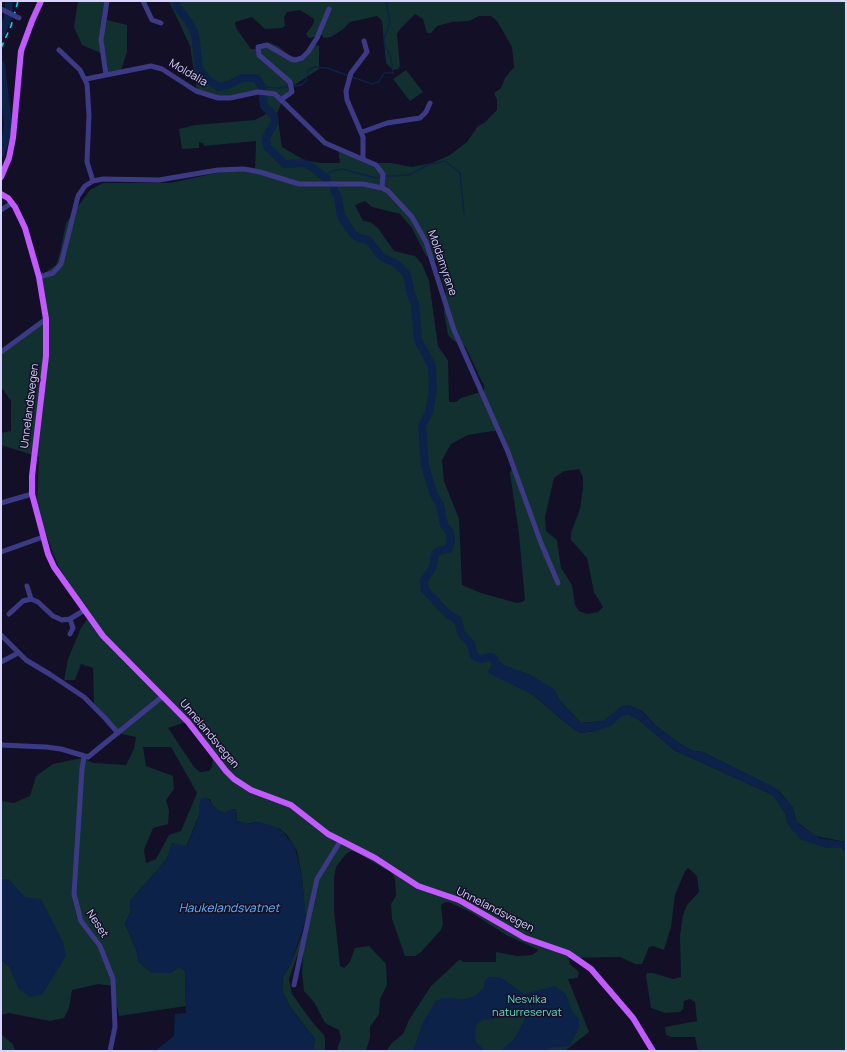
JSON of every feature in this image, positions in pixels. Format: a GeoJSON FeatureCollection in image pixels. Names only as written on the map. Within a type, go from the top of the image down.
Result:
{"type":"FeatureCollection","features":[{"type":"Feature","properties":{"kind":"main road"},"geometry":{"type":"LineString","coordinates":[[1,177],[9,158],[13,138],[21,50],[32,21],[42,1]]}},
{"type":"Feature","properties":{"kind":"main road","name":"Unnelandsvegen"},"geometry":{"type":"LineString","coordinates":[[1,194],[12,203],[25,228],[40,278],[46,320],[46,356],[32,476],[32,494],[43,537],[54,568],[83,610],[113,649],[188,722],[234,779],[251,790],[290,805],[328,834],[375,858],[418,886],[459,900],[525,938],[568,953],[591,969],[633,1018],[653,1051]]}},
{"type":"Feature","properties":{"kind":"street"},"geometry":{"type":"LineString","coordinates":[[106,75],[101,40],[107,1]]}},
{"type":"Feature","properties":{"kind":"street"},"geometry":{"type":"LineString","coordinates":[[143,1],[152,20],[161,23]]}},
{"type":"Feature","properties":{"kind":"street"},"geometry":{"type":"LineString","coordinates":[[1,9],[18,18]]}},
{"type":"Feature","properties":{"kind":"street"},"geometry":{"type":"LineString","coordinates":[[282,99],[292,92],[291,87],[286,78],[259,55],[258,47],[267,45],[291,59],[295,60],[302,58],[317,38],[329,10]]}},
{"type":"Feature","properties":{"kind":"street"},"geometry":{"type":"LineString","coordinates":[[362,158],[364,142],[362,132],[346,96],[346,86],[350,75],[367,52],[364,41]]}},
{"type":"Feature","properties":{"kind":"street"},"geometry":{"type":"LineString","coordinates":[[40,278],[53,273],[61,264],[78,196],[84,186],[93,181],[87,162],[89,100],[86,80],[80,70],[59,50]]}},
{"type":"Feature","properties":{"kind":"street","name":"Moldalia"},"geometry":{"type":"LineString","coordinates":[[86,80],[150,66],[162,69],[189,87],[212,96],[230,98],[258,92],[275,94],[282,99],[304,124],[325,143],[376,165],[384,178],[382,188]]}},
{"type":"Feature","properties":{"kind":"street"},"geometry":{"type":"LineString","coordinates":[[362,132],[387,123],[420,118],[426,112],[430,102]]}},
{"type":"Feature","properties":{"kind":"street","name":"Moldamyrane"},"geometry":{"type":"LineString","coordinates":[[93,181],[103,179],[159,180],[218,170],[244,169],[260,172],[299,184],[363,184],[382,188],[396,197],[407,210],[426,242],[454,330],[508,452],[558,583]]}},
{"type":"Feature","properties":{"kind":"street"},"geometry":{"type":"LineString","coordinates":[[1,210],[12,203]]}},
{"type":"Feature","properties":{"kind":"street"},"geometry":{"type":"LineString","coordinates":[[1,352],[46,320]]}},
{"type":"Feature","properties":{"kind":"street"},"geometry":{"type":"LineString","coordinates":[[1,504],[32,494]]}},
{"type":"Feature","properties":{"kind":"street"},"geometry":{"type":"LineString","coordinates":[[1,552],[43,537]]}},
{"type":"Feature","properties":{"kind":"street"},"geometry":{"type":"LineString","coordinates":[[27,586],[31,599]]}},
{"type":"Feature","properties":{"kind":"street"},"geometry":{"type":"LineString","coordinates":[[9,614],[23,602],[31,599],[38,602],[56,619],[70,619],[83,610]]}},
{"type":"Feature","properties":{"kind":"street"},"geometry":{"type":"LineString","coordinates":[[70,619],[73,628],[70,634]]}},
{"type":"Feature","properties":{"kind":"street"},"geometry":{"type":"LineString","coordinates":[[1,635],[30,663],[84,697],[118,733]]}},
{"type":"Feature","properties":{"kind":"street"},"geometry":{"type":"LineString","coordinates":[[1,662],[18,653]]}},
{"type":"Feature","properties":{"kind":"street"},"geometry":{"type":"LineString","coordinates":[[1,745],[61,749],[88,757],[163,696]]}},
{"type":"Feature","properties":{"kind":"street","name":"Neset"},"geometry":{"type":"LineString","coordinates":[[84,757],[74,894],[81,921],[100,946],[114,979],[115,1027],[110,1051]]}},
{"type":"Feature","properties":{"kind":"street"},"geometry":{"type":"LineString","coordinates":[[294,985],[317,879],[341,840]]}},
{"type":"Feature","properties":{"kind":"green space"},"geometry":{"type":"Polygon","coordinates":[[[78,1],[106,1],[103,19],[127,25],[127,52],[121,70],[106,73],[101,53],[82,45],[74,27],[78,1]]]}},
{"type":"Feature","properties":{"kind":"green space","name":"Nesvika naturreservat"},"geometry":{"type":"Polygon","coordinates":[[[169,1],[846,1],[846,842],[815,836],[796,821],[793,808],[779,791],[703,752],[694,751],[685,747],[656,726],[641,710],[621,707],[604,721],[581,723],[560,701],[554,690],[530,675],[497,662],[496,659],[498,677],[532,694],[580,733],[595,731],[623,715],[630,715],[639,720],[674,750],[773,795],[786,814],[787,822],[801,839],[828,848],[841,848],[846,851],[846,1051],[698,1051],[695,1037],[672,1037],[666,1035],[665,1027],[697,1021],[695,1002],[690,999],[684,1001],[683,1009],[680,1012],[665,1013],[651,1008],[646,976],[647,973],[653,973],[673,979],[681,977],[680,936],[683,915],[687,905],[699,892],[697,876],[688,868],[685,871],[675,895],[671,927],[664,950],[653,946],[649,947],[642,964],[635,964],[620,957],[569,958],[570,964],[579,972],[578,978],[568,979],[589,1032],[565,1051],[386,1051],[392,1043],[403,1034],[409,1020],[431,986],[459,960],[463,962],[496,962],[496,952],[517,956],[532,955],[538,951],[537,949],[506,935],[472,913],[446,902],[441,905],[443,924],[441,930],[421,952],[415,956],[405,956],[392,919],[391,904],[396,896],[395,879],[392,873],[351,851],[345,855],[336,867],[334,877],[334,910],[340,966],[344,968],[350,962],[355,948],[369,946],[386,964],[387,985],[380,999],[379,1014],[370,1027],[370,1037],[366,1051],[341,1051],[337,1049],[341,1038],[339,1030],[325,1023],[314,1002],[304,991],[302,972],[303,956],[301,954],[297,956],[289,979],[292,994],[313,1023],[324,1035],[325,1039],[325,1051],[313,1051],[315,1039],[290,1007],[282,990],[283,977],[290,965],[306,924],[302,877],[297,851],[287,835],[280,829],[256,822],[247,824],[237,821],[236,810],[234,809],[224,813],[219,811],[212,805],[210,799],[200,800],[200,813],[186,847],[172,843],[167,859],[130,901],[131,911],[125,924],[136,949],[139,962],[152,973],[170,973],[179,967],[185,971],[186,1006],[119,1016],[113,986],[98,984],[72,990],[69,1008],[64,1018],[50,1021],[9,1013],[1,1015],[1,960],[10,967],[19,989],[66,956],[25,898],[8,879],[1,879],[1,801],[14,803],[30,796],[36,776],[53,764],[82,758],[93,763],[126,765],[134,749],[136,737],[117,733],[94,703],[93,668],[81,664],[75,680],[64,680],[68,659],[81,628],[90,615],[59,568],[45,532],[37,501],[39,457],[1,445],[1,433],[11,431],[11,401],[1,387],[1,349],[44,323],[39,280],[43,274],[56,265],[66,223],[90,190],[103,183],[170,183],[221,172],[235,171],[255,173],[256,141],[204,146],[203,143],[199,142],[199,148],[182,149],[179,129],[195,125],[255,120],[266,114],[259,100],[259,94],[216,98],[197,91],[190,46],[169,1]],[[300,10],[287,12],[284,17],[285,26],[282,28],[265,29],[252,17],[235,22],[236,28],[251,49],[255,49],[263,43],[270,43],[278,46],[296,61],[316,45],[319,46],[319,69],[291,87],[292,90],[283,99],[277,114],[282,147],[304,160],[320,163],[340,163],[338,149],[375,163],[391,163],[412,167],[432,163],[450,155],[467,142],[478,126],[484,123],[497,110],[497,100],[494,93],[501,88],[505,78],[514,67],[512,47],[497,21],[491,16],[479,16],[469,21],[452,22],[437,26],[431,33],[427,33],[423,19],[415,14],[397,34],[400,66],[398,69],[393,70],[386,63],[382,21],[377,16],[350,22],[342,30],[331,37],[324,38],[320,33],[315,37],[309,38],[306,34],[314,23],[314,19],[300,10]],[[365,201],[355,205],[363,221],[370,222],[378,228],[394,251],[415,256],[422,264],[429,281],[438,346],[448,361],[449,402],[456,402],[461,398],[484,391],[484,386],[466,348],[463,344],[454,341],[448,335],[444,312],[446,292],[436,260],[426,256],[412,228],[400,214],[372,207],[365,201]],[[497,431],[468,435],[451,444],[442,460],[444,481],[459,519],[462,585],[481,593],[517,603],[522,602],[525,600],[519,534],[510,473],[514,463],[497,431]],[[579,469],[564,471],[554,478],[545,517],[546,531],[557,540],[561,568],[572,585],[575,605],[579,611],[587,614],[598,612],[603,607],[594,592],[587,558],[571,540],[571,533],[580,509],[583,477],[579,469]],[[189,721],[168,728],[194,767],[200,772],[209,771],[212,767],[213,758],[189,721]],[[143,747],[146,766],[173,776],[174,789],[166,800],[169,810],[168,824],[153,828],[144,850],[146,863],[156,859],[169,835],[181,831],[197,793],[171,747],[143,747]]]}},
{"type":"Feature","properties":{"kind":"green space"},"geometry":{"type":"Polygon","coordinates":[[[406,70],[423,92],[410,101],[393,79],[406,70]]]}},
{"type":"Feature","properties":{"kind":"green space"},"geometry":{"type":"Polygon","coordinates":[[[1,1031],[2,1035],[13,1044],[15,1051],[1,1051],[1,1031]]]}},
{"type":"Feature","properties":{"kind":"water"},"geometry":{"type":"Polygon","coordinates":[[[495,657],[501,664],[530,675],[554,689],[560,701],[581,723],[604,721],[622,706],[629,705],[639,709],[656,726],[685,747],[694,751],[703,752],[776,788],[793,808],[795,819],[801,826],[819,838],[846,842],[846,851],[841,848],[828,848],[802,840],[792,830],[787,822],[786,814],[773,795],[674,750],[639,720],[630,715],[623,715],[611,726],[595,731],[580,733],[532,694],[490,674],[488,672],[495,657]]]}},
{"type":"Feature","properties":{"kind":"water","name":"Haukelandsvatnet"},"geometry":{"type":"Polygon","coordinates":[[[202,798],[208,798],[212,805],[224,813],[234,809],[236,810],[237,821],[247,824],[260,822],[275,827],[283,832],[295,847],[302,877],[306,920],[290,965],[283,977],[282,990],[290,1007],[315,1039],[313,1051],[155,1051],[174,1036],[175,1014],[186,1013],[185,971],[179,967],[170,973],[152,973],[139,962],[136,949],[125,924],[131,911],[130,901],[167,859],[172,843],[187,846],[199,816],[200,800],[202,798]]]}},
{"type":"Feature","properties":{"kind":"water"},"geometry":{"type":"Polygon","coordinates":[[[1,879],[8,879],[25,897],[41,899],[63,942],[66,956],[42,995],[30,997],[19,989],[10,967],[1,960],[1,879]]]}},
{"type":"Feature","properties":{"kind":"water"},"geometry":{"type":"Polygon","coordinates":[[[488,977],[500,977],[524,994],[555,986],[566,994],[572,1011],[579,1019],[579,1028],[570,1046],[549,1048],[546,1051],[501,1051],[514,1039],[524,1021],[524,1013],[521,1010],[509,1017],[483,1020],[477,1024],[475,1030],[476,1042],[485,1051],[413,1051],[423,1022],[435,1002],[442,998],[464,999],[475,996],[483,989],[485,981],[488,977]]]}},
{"type":"Feature","properties":{"kind":"waterway"},"geometry":{"type":"LineString","coordinates":[[1,34],[8,18],[9,1]]}},
{"type":"Feature","properties":{"kind":"waterway"},"geometry":{"type":"LineString","coordinates":[[176,1],[178,8],[189,22],[195,34],[199,69],[209,81],[219,87],[228,85],[242,78],[256,78],[262,87],[264,106],[274,116],[275,121],[266,138],[267,147],[285,164],[303,163],[312,167],[327,179]]}},
{"type":"Feature","properties":{"kind":"waterway"},"geometry":{"type":"LineString","coordinates":[[352,77],[372,84],[379,82],[384,73],[393,73],[390,54],[385,47],[384,39],[390,22],[386,1]]}},
{"type":"Feature","properties":{"kind":"waterway"},"geometry":{"type":"LineString","coordinates":[[1,65],[8,124],[6,138],[1,153]]}},
{"type":"Feature","properties":{"kind":"waterway"},"geometry":{"type":"LineString","coordinates":[[262,87],[279,88],[301,85],[306,81],[308,70],[314,67],[327,68],[349,76]]}},
{"type":"Feature","properties":{"kind":"waterway"},"geometry":{"type":"LineString","coordinates":[[385,176],[409,175],[428,165],[445,161],[460,173],[464,214]]}},
{"type":"Feature","properties":{"kind":"waterway"},"geometry":{"type":"LineString","coordinates":[[322,175],[342,169],[376,178],[381,177]]}},
{"type":"Feature","properties":{"kind":"waterway"},"geometry":{"type":"LineString","coordinates":[[334,190],[338,197],[341,216],[353,234],[359,238],[368,240],[382,257],[397,264],[407,275],[415,304],[418,340],[432,366],[433,390],[429,412],[422,426],[425,466],[434,495],[440,505],[444,525],[450,532],[451,541],[449,549],[438,551],[435,554],[433,567],[424,580],[425,590],[448,614],[458,620],[461,633],[471,644],[474,656],[480,659],[491,657],[494,658],[495,664],[500,666]]}},
{"type":"Feature","properties":{"kind":"railway"},"geometry":{"type":"LineString","coordinates":[[1,48],[11,26],[18,1]]}}]}
